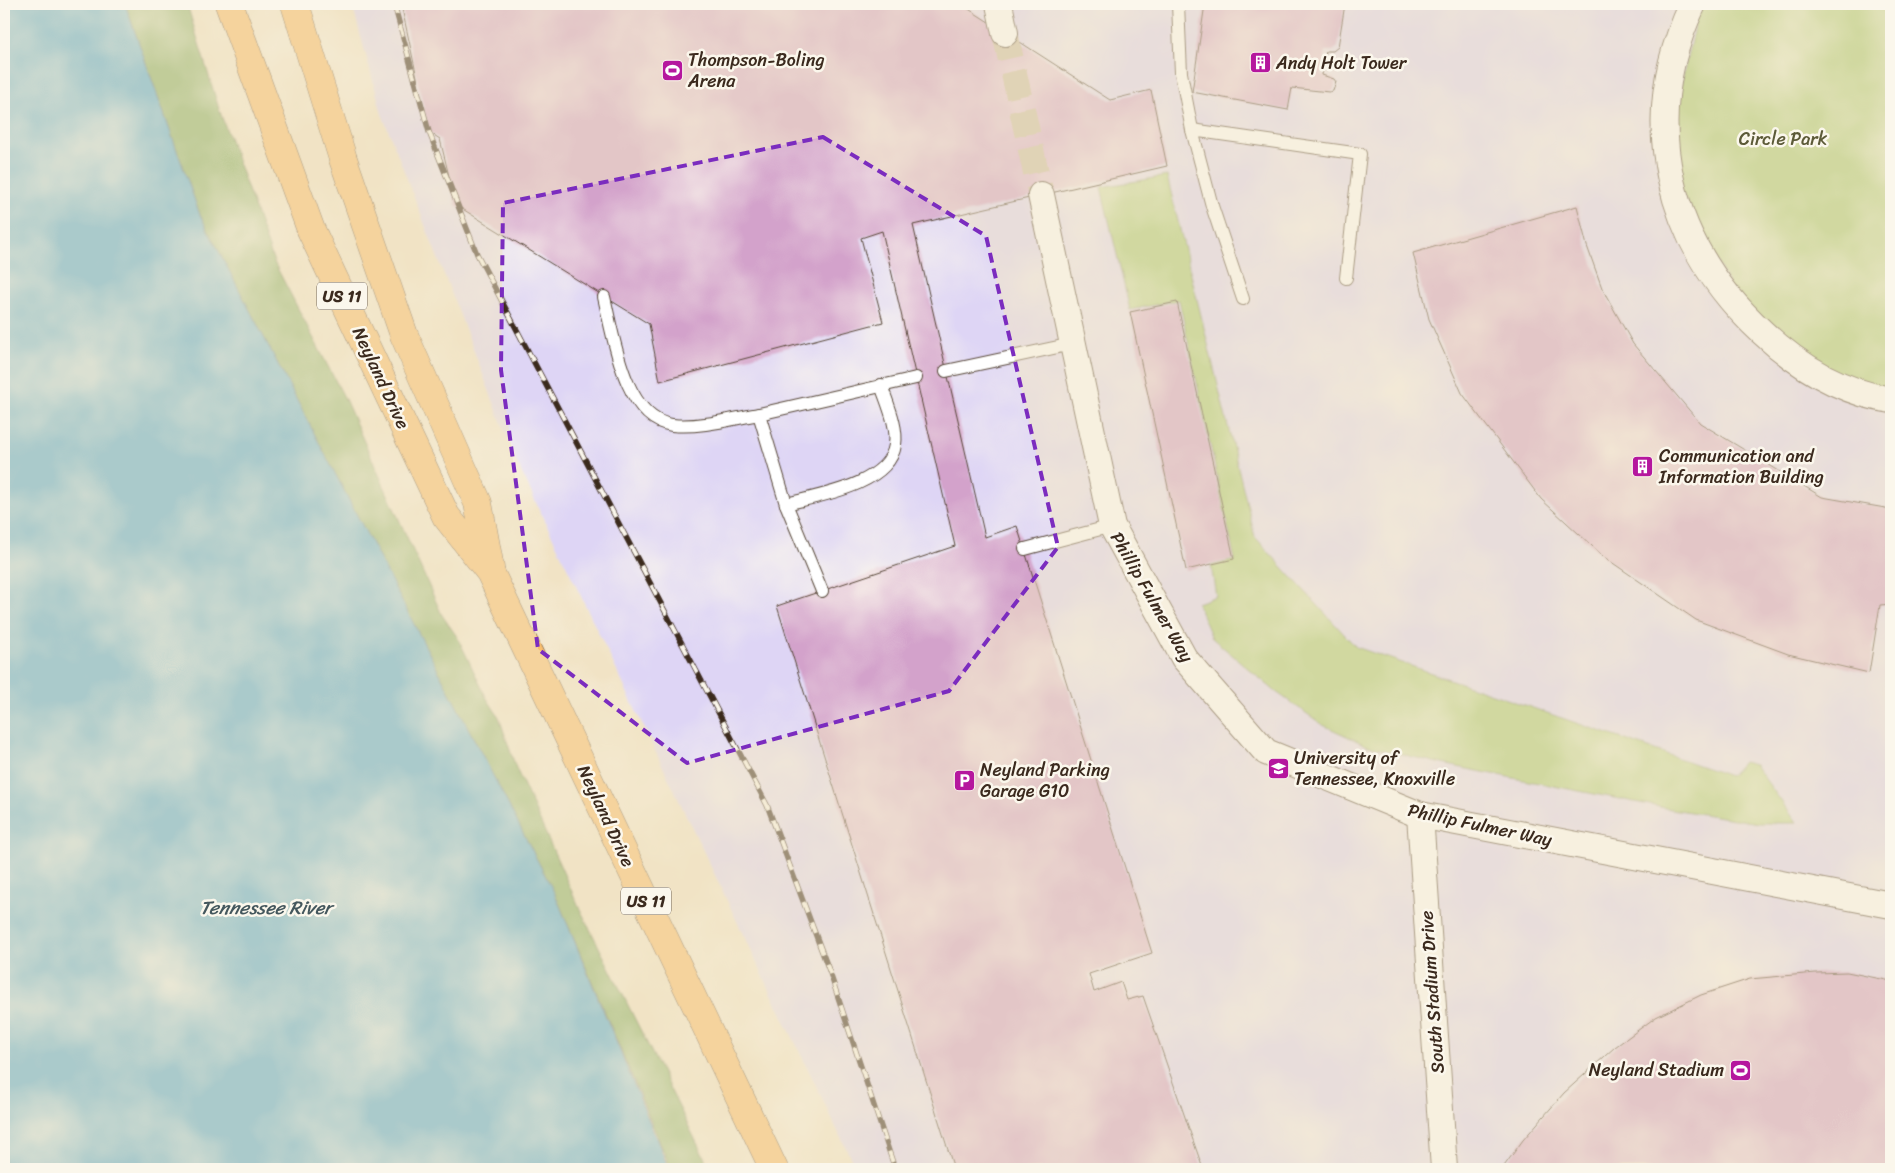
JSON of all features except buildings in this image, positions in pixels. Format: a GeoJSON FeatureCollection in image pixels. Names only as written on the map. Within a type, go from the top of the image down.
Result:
{"type":"FeatureCollection","features":[{"type":"Feature","properties":{"kind":"main road","name":"Neyland Drive"},"geometry":{"type":"LineString","coordinates":[[229,4],[311,230],[446,516],[490,572],[774,1169]]}},
{"type":"Feature","properties":{"kind":"main road","name":"Neyland Drive"},"geometry":{"type":"LineString","coordinates":[[295,4],[343,159],[404,335],[478,503],[490,572]]}},
{"type":"Feature","properties":{"kind":"street"},"geometry":{"type":"LineString","coordinates":[[998,4],[1005,33]]}},
{"type":"Feature","properties":{"kind":"street"},"geometry":{"type":"LineString","coordinates":[[1693,4],[1684,22],[1668,80],[1665,108],[1667,157],[1682,221],[1700,256],[1721,288],[1744,315],[1776,345],[1809,370],[1843,387],[1891,400]]}},
{"type":"Feature","properties":{"kind":"street","name":"Phillip Fulmer Way"},"geometry":{"type":"LineString","coordinates":[[1041,196],[1112,526],[1184,658],[1266,752],[1420,815],[1891,905]]}},
{"type":"Feature","properties":{"kind":"street","name":"South Stadium Drive"},"geometry":{"type":"LineString","coordinates":[[1420,815],[1444,1169]]}},
{"type":"Feature","properties":{"kind":"lane"},"geometry":{"type":"LineString","coordinates":[[1178,4],[1181,73],[1192,130],[1212,206],[1243,300]]}},
{"type":"Feature","properties":{"kind":"lane"},"geometry":{"type":"LineString","coordinates":[[1192,130],[1360,154],[1346,278]]}},
{"type":"Feature","properties":{"kind":"lane"},"geometry":{"type":"LineString","coordinates":[[604,297],[624,376],[635,400],[650,415],[670,425],[706,424],[916,378]]}},
{"type":"Feature","properties":{"kind":"lane"},"geometry":{"type":"LineString","coordinates":[[946,370],[1072,344]]}},
{"type":"Feature","properties":{"kind":"lane"},"geometry":{"type":"LineString","coordinates":[[786,504],[860,483],[891,458],[895,445],[894,429],[881,385]]}},
{"type":"Feature","properties":{"kind":"lane"},"geometry":{"type":"LineString","coordinates":[[758,414],[786,504],[822,591]]}},
{"type":"Feature","properties":{"kind":"lane"},"geometry":{"type":"LineString","coordinates":[[1025,549],[1112,526]]}},
{"type":"Feature","properties":{"kind":"highlighted area"},"geometry":{"type":"Polygon","coordinates":[[[823,137],[986,236],[1058,547],[949,691],[687,763],[538,649],[501,370],[503,203],[823,137]]]}},
{"type":"Feature","properties":{"kind":"shaded area","name":"University of Tennessee, Knoxville"},"geometry":{"type":"Polygon","coordinates":[[[352,4],[1891,4],[1891,1169],[856,1169],[518,465],[382,114],[352,4]]]}},
{"type":"Feature","properties":{"kind":"green space"},"geometry":{"type":"Polygon","coordinates":[[[125,4],[187,4],[219,109],[274,262],[345,399],[442,615],[458,638],[486,697],[499,717],[516,768],[578,905],[710,1169],[671,1169],[555,894],[200,215],[125,4]]]}},
{"type":"Feature","properties":{"kind":"green space","name":"Circle Park"},"geometry":{"type":"Polygon","coordinates":[[[1699,4],[1891,4],[1891,391],[1842,377],[1760,327],[1736,299],[1680,189],[1674,117],[1699,4]]]}},
{"type":"Feature","properties":{"kind":"green space"},"geometry":{"type":"Polygon","coordinates":[[[1167,176],[1255,537],[1356,647],[1730,776],[1743,762],[1755,765],[1797,823],[1759,823],[1665,808],[1442,764],[1368,746],[1323,725],[1276,692],[1212,638],[1197,603],[1216,596],[1211,566],[1235,560],[1179,300],[1130,310],[1101,187],[1167,176]]]}},
{"type":"Feature","properties":{"kind":"water","name":"Tennessee River"},"geometry":{"type":"Polygon","coordinates":[[[4,4],[125,4],[200,215],[555,894],[669,1169],[4,1169],[4,4]]]}},
{"type":"Feature","properties":{"kind":"tunnel"},"geometry":{"type":"LineString","coordinates":[[1005,33],[1041,195]]}},
{"type":"Feature","properties":{"kind":"railway"},"geometry":{"type":"LineString","coordinates":[[394,4],[429,132],[477,254],[767,805],[830,973],[895,1169]]}},
{"type":"Feature","properties":{"kind":"place","name":"Andy Holt Tower"},"geometry":{"type":"Point","coordinates":[1260,63]}},
{"type":"Feature","properties":{"kind":"place","name":"Thompson-Boling Arena"},"geometry":{"type":"Point","coordinates":[672,70]}},
{"type":"Feature","properties":{"kind":"place","name":"Communication and Information Building"},"geometry":{"type":"Point","coordinates":[1643,466]}},
{"type":"Feature","properties":{"kind":"place","name":"University of Tennessee, Knoxville"},"geometry":{"type":"Point","coordinates":[1278,768]}},
{"type":"Feature","properties":{"kind":"place","name":"Neyland Parking Garage G10"},"geometry":{"type":"Point","coordinates":[964,780]}},
{"type":"Feature","properties":{"kind":"place","name":"Neyland Stadium"},"geometry":{"type":"Point","coordinates":[1740,1070]}}]}
